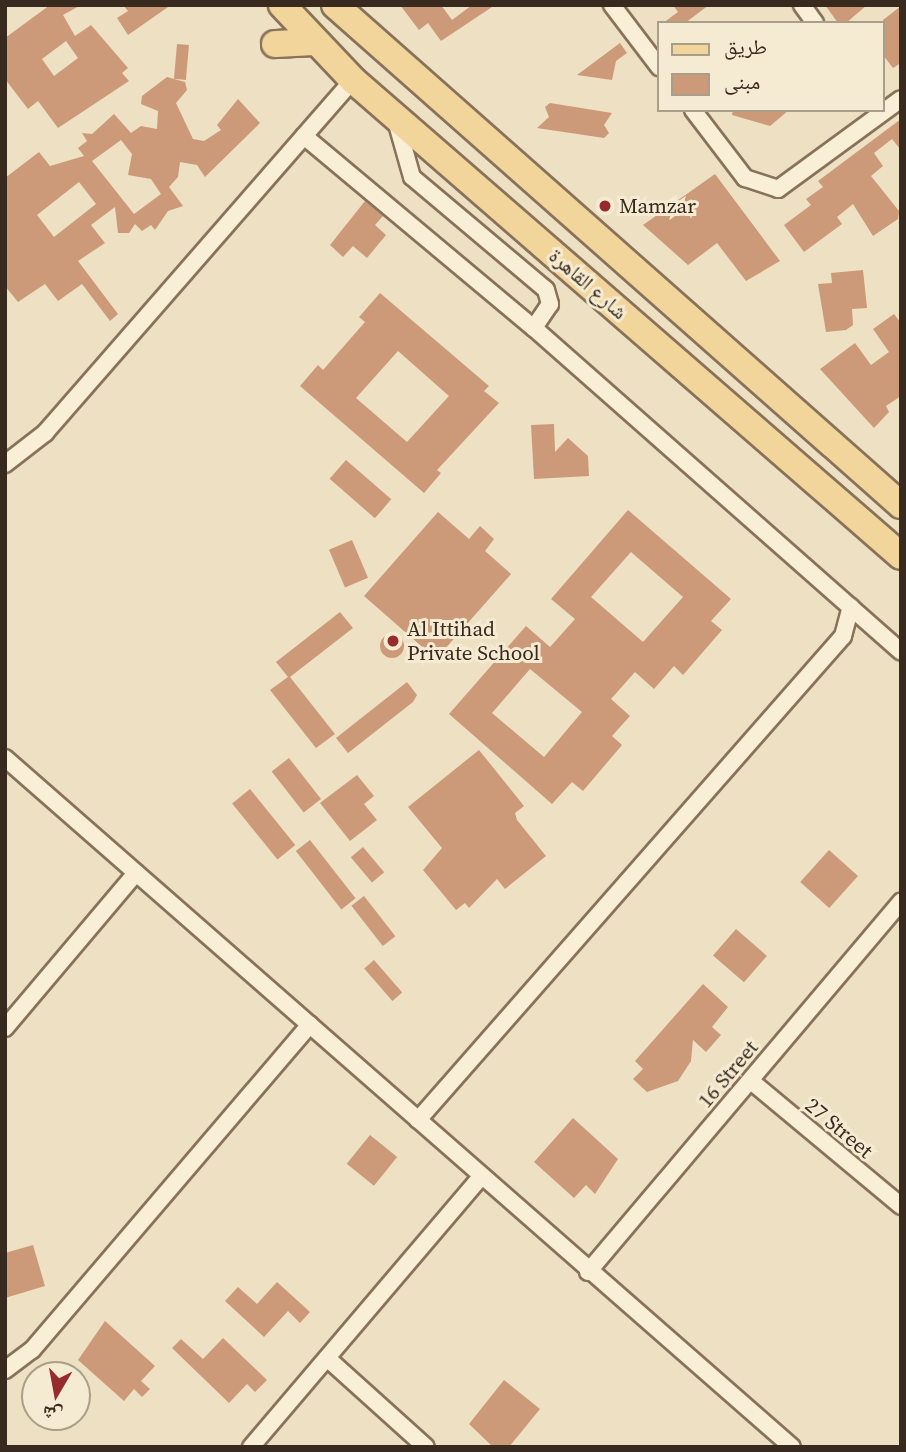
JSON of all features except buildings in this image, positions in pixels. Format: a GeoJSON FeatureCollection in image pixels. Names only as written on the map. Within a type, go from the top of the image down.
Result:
{"type":"FeatureCollection","features":[{"type":"Feature","properties":{"kind":"main road","name":"شارع القاهرة"},"geometry":{"type":"LineString","coordinates":[[282,5],[353,80],[901,555]]}},
{"type":"Feature","properties":{"kind":"main road","name":"شارع القاهرة"},"geometry":{"type":"LineString","coordinates":[[335,5],[901,505]]}},
{"type":"Feature","properties":{"kind":"main road"},"geometry":{"type":"LineString","coordinates":[[275,44],[315,42]]}},
{"type":"Feature","properties":{"kind":"main road"},"geometry":{"type":"LineString","coordinates":[[500,209],[540,228],[676,341],[689,337],[688,317]]}},
{"type":"Feature","properties":{"kind":"street"},"geometry":{"type":"LineString","coordinates":[[612,5],[657,64]]}},
{"type":"Feature","properties":{"kind":"street"},"geometry":{"type":"LineString","coordinates":[[802,5],[814,21]]}},
{"type":"Feature","properties":{"kind":"street"},"geometry":{"type":"LineString","coordinates":[[5,464],[45,433],[353,80]]}},
{"type":"Feature","properties":{"kind":"street"},"geometry":{"type":"LineString","coordinates":[[885,110],[901,99]]}},
{"type":"Feature","properties":{"kind":"street"},"geometry":{"type":"LineString","coordinates":[[695,112],[755,185],[778,189],[798,179],[882,112]]}},
{"type":"Feature","properties":{"kind":"street"},"geometry":{"type":"LineString","coordinates":[[395,117],[412,177],[546,290],[550,304],[534,328]]}},
{"type":"Feature","properties":{"kind":"street"},"geometry":{"type":"LineString","coordinates":[[304,136],[534,328],[901,651]]}},
{"type":"Feature","properties":{"kind":"street"},"geometry":{"type":"LineString","coordinates":[[418,1120],[843,636],[851,607]]}},
{"type":"Feature","properties":{"kind":"street"},"geometry":{"type":"LineString","coordinates":[[843,636],[875,629]]}},
{"type":"Feature","properties":{"kind":"street"},"geometry":{"type":"LineString","coordinates":[[7,760],[588,1272],[792,1447]]}},
{"type":"Feature","properties":{"kind":"street"},"geometry":{"type":"LineString","coordinates":[[5,1028],[136,873]]}},
{"type":"Feature","properties":{"kind":"street","name":"16 Street"},"geometry":{"type":"LineString","coordinates":[[588,1272],[901,902]]}},
{"type":"Feature","properties":{"kind":"street"},"geometry":{"type":"LineString","coordinates":[[5,1370],[32,1350],[310,1025]]}},
{"type":"Feature","properties":{"kind":"street","name":"27 Street"},"geometry":{"type":"LineString","coordinates":[[751,1081],[901,1206]]}},
{"type":"Feature","properties":{"kind":"street"},"geometry":{"type":"LineString","coordinates":[[251,1447],[482,1176]]}},
{"type":"Feature","properties":{"kind":"street"},"geometry":{"type":"LineString","coordinates":[[327,1358],[426,1447]]}},
{"type":"Feature","properties":{"kind":"place","name":"Mamzar"},"geometry":{"type":"Point","coordinates":[605,206]}},
{"type":"Feature","properties":{"kind":"place","name":"Al Ittihad Private School"},"geometry":{"type":"Point","coordinates":[393,641]}}]}
